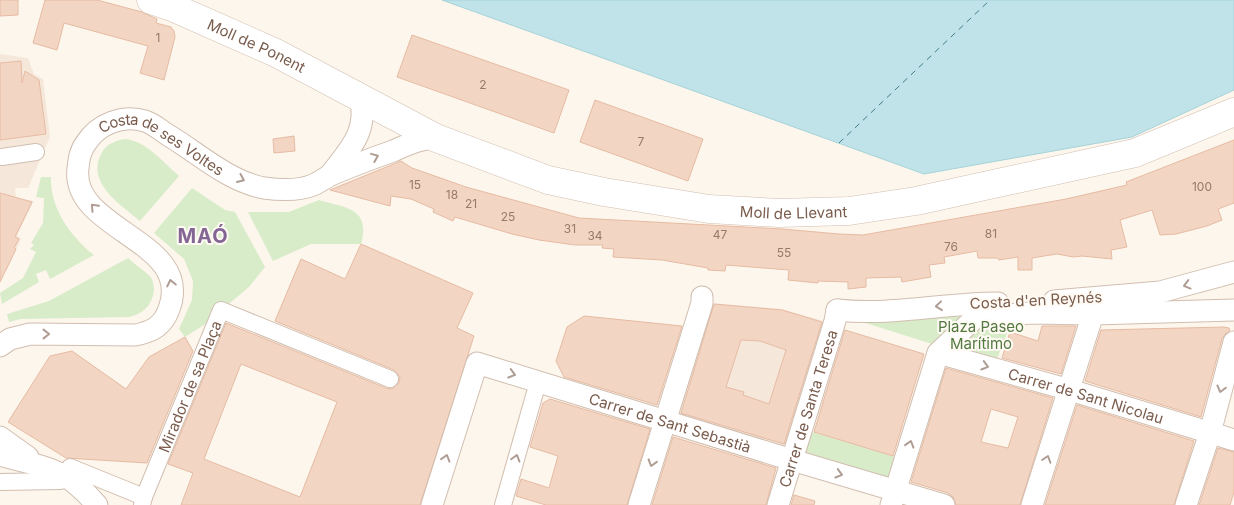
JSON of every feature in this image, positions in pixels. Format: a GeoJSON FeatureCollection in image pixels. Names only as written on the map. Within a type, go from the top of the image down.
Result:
{"type":"FeatureCollection","features":[{"type":"Feature","properties":{"kind":"street","name":"Moll de Ponent"},"geometry":{"type":"LineString","coordinates":[[151,0],[172,7],[276,53],[324,77],[360,98]]}},
{"type":"Feature","properties":{"kind":"street","name":"Moll de Llevant"},"geometry":{"type":"LineString","coordinates":[[360,98],[436,138],[548,180],[604,192],[709,208],[779,213],[849,211],[916,201],[1099,162],[1135,153],[1234,112]]}},
{"type":"Feature","properties":{"kind":"street","name":"Costa de ses Voltes"},"geometry":{"type":"LineString","coordinates":[[330,175],[356,138],[363,123],[363,109],[360,98]]}},
{"type":"Feature","properties":{"kind":"street","name":"Costa de ses Voltes"},"geometry":{"type":"LineString","coordinates":[[0,346],[10,339],[30,334],[135,335],[150,332],[167,315],[173,294],[173,284],[166,269],[154,254],[93,208],[82,192],[78,174],[80,154],[85,144],[101,128],[122,119],[145,121],[156,126],[204,159],[240,179],[264,188],[297,189],[311,186],[330,175],[416,140],[436,138]]}},
{"type":"Feature","properties":{"kind":"street"},"geometry":{"type":"LineString","coordinates":[[2,157],[36,152]]}},
{"type":"Feature","properties":{"kind":"street","name":"Costa d'en Reynés"},"geometry":{"type":"LineString","coordinates":[[833,306],[881,312],[971,303],[1036,303],[1160,292],[1234,272]]}},
{"type":"Feature","properties":{"kind":"street"},"geometry":{"type":"LineString","coordinates":[[639,505],[702,303],[702,297]]}},
{"type":"Feature","properties":{"kind":"street","name":"Carrer de Santa Teresa"},"geometry":{"type":"LineString","coordinates":[[778,505],[792,460],[833,306]]}},
{"type":"Feature","properties":{"kind":"street","name":"Mirador de sa Plaça"},"geometry":{"type":"LineString","coordinates":[[143,501],[221,310],[390,379]]}},
{"type":"Feature","properties":{"kind":"street"},"geometry":{"type":"LineString","coordinates":[[944,505],[893,498],[938,353],[976,317],[1032,313],[1093,314],[1234,310]]}},
{"type":"Feature","properties":{"kind":"street"},"geometry":{"type":"LineString","coordinates":[[1032,505],[1093,314]]}},
{"type":"Feature","properties":{"kind":"street"},"geometry":{"type":"LineString","coordinates":[[1186,505],[1210,433],[1234,342]]}},
{"type":"Feature","properties":{"kind":"street","name":"Carrer de Sant Nicolau"},"geometry":{"type":"LineString","coordinates":[[938,353],[1070,390],[1234,440]]}},
{"type":"Feature","properties":{"kind":"street","name":"Carrer de Sant Sebastià"},"geometry":{"type":"LineString","coordinates":[[432,505],[477,363],[792,460],[893,498]]}},
{"type":"Feature","properties":{"kind":"street"},"geometry":{"type":"LineString","coordinates":[[503,505],[543,383]]}},
{"type":"Feature","properties":{"kind":"street"},"geometry":{"type":"LineString","coordinates":[[0,437],[38,464]]}},
{"type":"Feature","properties":{"kind":"street"},"geometry":{"type":"LineString","coordinates":[[0,455],[38,464],[143,501]]}},
{"type":"Feature","properties":{"kind":"street"},"geometry":{"type":"LineString","coordinates":[[0,482],[65,474],[97,505]]}},
{"type":"Feature","properties":{"kind":"shaded area"},"geometry":{"type":"Polygon","coordinates":[[[0,54],[28,58],[34,74],[43,79],[50,137],[28,188],[15,188],[16,198],[34,201],[17,235],[21,239],[7,270],[0,266],[0,54]]]}},
{"type":"Feature","properties":{"kind":"shaded area"},"geometry":{"type":"Polygon","coordinates":[[[710,303],[782,309],[827,322],[787,452],[674,417],[710,303]]]}},
{"type":"Feature","properties":{"kind":"green space"},"geometry":{"type":"Polygon","coordinates":[[[126,139],[148,148],[179,176],[140,221],[115,200],[102,184],[98,174],[98,165],[103,151],[112,143],[126,139]]]}},
{"type":"Feature","properties":{"kind":"green space"},"geometry":{"type":"Polygon","coordinates":[[[41,177],[51,177],[54,200],[63,221],[77,239],[94,255],[50,279],[46,270],[36,274],[39,282],[2,304],[0,293],[23,278],[36,252],[30,249],[34,245],[31,243],[43,223],[44,198],[36,197],[41,177]]]}},
{"type":"Feature","properties":{"kind":"green space"},"geometry":{"type":"Polygon","coordinates":[[[192,188],[225,210],[235,212],[265,267],[249,287],[215,318],[185,337],[179,329],[192,300],[193,281],[184,259],[154,233],[192,188]]]}},
{"type":"Feature","properties":{"kind":"green space"},"geometry":{"type":"Polygon","coordinates":[[[319,200],[347,208],[359,216],[363,232],[361,244],[311,244],[273,261],[248,212],[289,212],[319,200]]]}},
{"type":"Feature","properties":{"kind":"green space"},"geometry":{"type":"Polygon","coordinates":[[[128,258],[150,277],[154,287],[150,303],[144,310],[134,316],[21,319],[9,322],[7,314],[49,301],[128,258]]]}},
{"type":"Feature","properties":{"kind":"green space","name":"Plaza Paseo Marítimo"},"geometry":{"type":"Polygon","coordinates":[[[1016,310],[995,364],[850,318],[909,321],[957,311],[1016,310]]]}},
{"type":"Feature","properties":{"kind":"green space"},"geometry":{"type":"Polygon","coordinates":[[[809,431],[902,459],[891,480],[793,456],[809,431]]]}},
{"type":"Feature","properties":{"kind":"water"},"geometry":{"type":"Polygon","coordinates":[[[442,0],[1234,0],[1234,90],[1132,137],[924,174],[442,0]]]}},
{"type":"Feature","properties":{"kind":"building"},"geometry":{"type":"Polygon","coordinates":[[[0,0],[18,0],[18,15],[0,16],[0,0]]]}},
{"type":"Feature","properties":{"kind":"building"},"geometry":{"type":"Polygon","coordinates":[[[45,0],[97,0],[142,12],[157,19],[156,23],[171,27],[175,37],[164,80],[140,73],[148,46],[64,23],[57,50],[33,43],[45,0]]]}},
{"type":"Feature","properties":{"kind":"building"},"geometry":{"type":"Polygon","coordinates":[[[412,35],[569,90],[554,133],[397,77],[412,35]]]}},
{"type":"Feature","properties":{"kind":"building"},"geometry":{"type":"Polygon","coordinates":[[[21,61],[22,83],[25,71],[39,80],[46,134],[0,140],[0,63],[21,61]]]}},
{"type":"Feature","properties":{"kind":"building"},"geometry":{"type":"Polygon","coordinates":[[[595,100],[703,139],[688,181],[580,142],[595,100]]]}},
{"type":"Feature","properties":{"kind":"building"},"geometry":{"type":"Polygon","coordinates":[[[294,136],[295,151],[274,153],[273,139],[294,136]]]}},
{"type":"Feature","properties":{"kind":"building"},"geometry":{"type":"Polygon","coordinates":[[[1234,140],[1234,203],[1218,209],[1222,220],[1207,226],[1176,234],[1160,235],[1152,210],[1120,220],[1127,247],[1111,250],[1112,259],[1073,257],[1057,254],[1032,258],[1032,270],[1018,270],[1018,257],[999,260],[997,258],[978,258],[977,251],[944,257],[945,263],[929,265],[931,277],[902,282],[901,277],[866,278],[866,287],[848,289],[848,282],[818,281],[818,283],[788,280],[789,270],[726,265],[725,271],[708,270],[708,268],[662,260],[613,257],[614,249],[602,248],[603,245],[575,245],[539,240],[455,217],[453,221],[433,212],[434,209],[411,199],[391,196],[390,206],[330,190],[401,161],[412,168],[466,187],[579,218],[863,235],[1066,199],[1127,185],[1126,182],[1234,140]]]}},
{"type":"Feature","properties":{"kind":"building"},"geometry":{"type":"Polygon","coordinates":[[[0,193],[32,202],[15,237],[19,239],[14,248],[16,249],[0,282],[0,193]]]}},
{"type":"Feature","properties":{"kind":"building"},"geometry":{"type":"Polygon","coordinates":[[[361,244],[473,293],[457,328],[474,336],[420,505],[181,505],[193,473],[168,464],[226,323],[386,388],[392,389],[399,383],[400,377],[394,370],[275,321],[301,259],[345,279],[361,244]],[[241,364],[204,459],[300,497],[337,402],[241,364]]]}},
{"type":"Feature","properties":{"kind":"building"},"geometry":{"type":"Polygon","coordinates":[[[714,304],[782,310],[822,322],[784,444],[681,413],[714,304]],[[741,340],[726,387],[744,392],[743,395],[769,404],[786,350],[760,341],[741,340]]]}},
{"type":"Feature","properties":{"kind":"building"},"geometry":{"type":"Polygon","coordinates":[[[584,316],[682,326],[657,405],[564,377],[556,361],[567,327],[584,316]]]}},
{"type":"Feature","properties":{"kind":"building"},"geometry":{"type":"Polygon","coordinates":[[[1042,326],[1076,326],[1061,374],[1002,358],[1010,332],[1038,341],[1042,326]]]}},
{"type":"Feature","properties":{"kind":"building"},"geometry":{"type":"Polygon","coordinates":[[[1224,327],[1230,330],[1222,339],[1201,417],[1085,381],[1101,330],[1224,327]]]}},
{"type":"Feature","properties":{"kind":"building"},"geometry":{"type":"Polygon","coordinates":[[[845,330],[924,354],[893,456],[814,432],[845,330]]]}},
{"type":"Feature","properties":{"kind":"building"},"geometry":{"type":"Polygon","coordinates":[[[185,337],[193,351],[147,463],[66,458],[8,422],[50,356],[72,351],[126,389],[149,357],[185,337]]]}},
{"type":"Feature","properties":{"kind":"building"},"geometry":{"type":"Polygon","coordinates":[[[946,368],[1053,398],[1020,505],[956,505],[953,497],[948,493],[911,482],[946,368]],[[991,409],[981,442],[1008,448],[1018,417],[991,409]]]}},
{"type":"Feature","properties":{"kind":"building"},"geometry":{"type":"Polygon","coordinates":[[[550,399],[650,429],[627,505],[546,505],[516,496],[521,479],[549,488],[558,456],[530,447],[543,403],[550,399]]]}},
{"type":"Feature","properties":{"kind":"building"},"geometry":{"type":"Polygon","coordinates":[[[1077,405],[1194,441],[1174,505],[1045,505],[1077,405]]]}},
{"type":"Feature","properties":{"kind":"building"},"geometry":{"type":"Polygon","coordinates":[[[673,437],[776,468],[766,505],[652,505],[673,437]]]}},
{"type":"Feature","properties":{"kind":"building"},"geometry":{"type":"Polygon","coordinates":[[[1218,448],[1234,452],[1234,492],[1230,505],[1199,505],[1218,448]]]}},
{"type":"Feature","properties":{"kind":"building"},"geometry":{"type":"Polygon","coordinates":[[[794,495],[815,501],[814,505],[791,505],[794,495]]]}},
{"type":"Feature","properties":{"kind":"ferry route"},"geometry":{"type":"LineString","coordinates":[[839,143],[990,0]]}},
{"type":"Feature","properties":{"kind":"district","name":"MAÓ"},"geometry":{"type":"Point","coordinates":[203,236]}}]}
